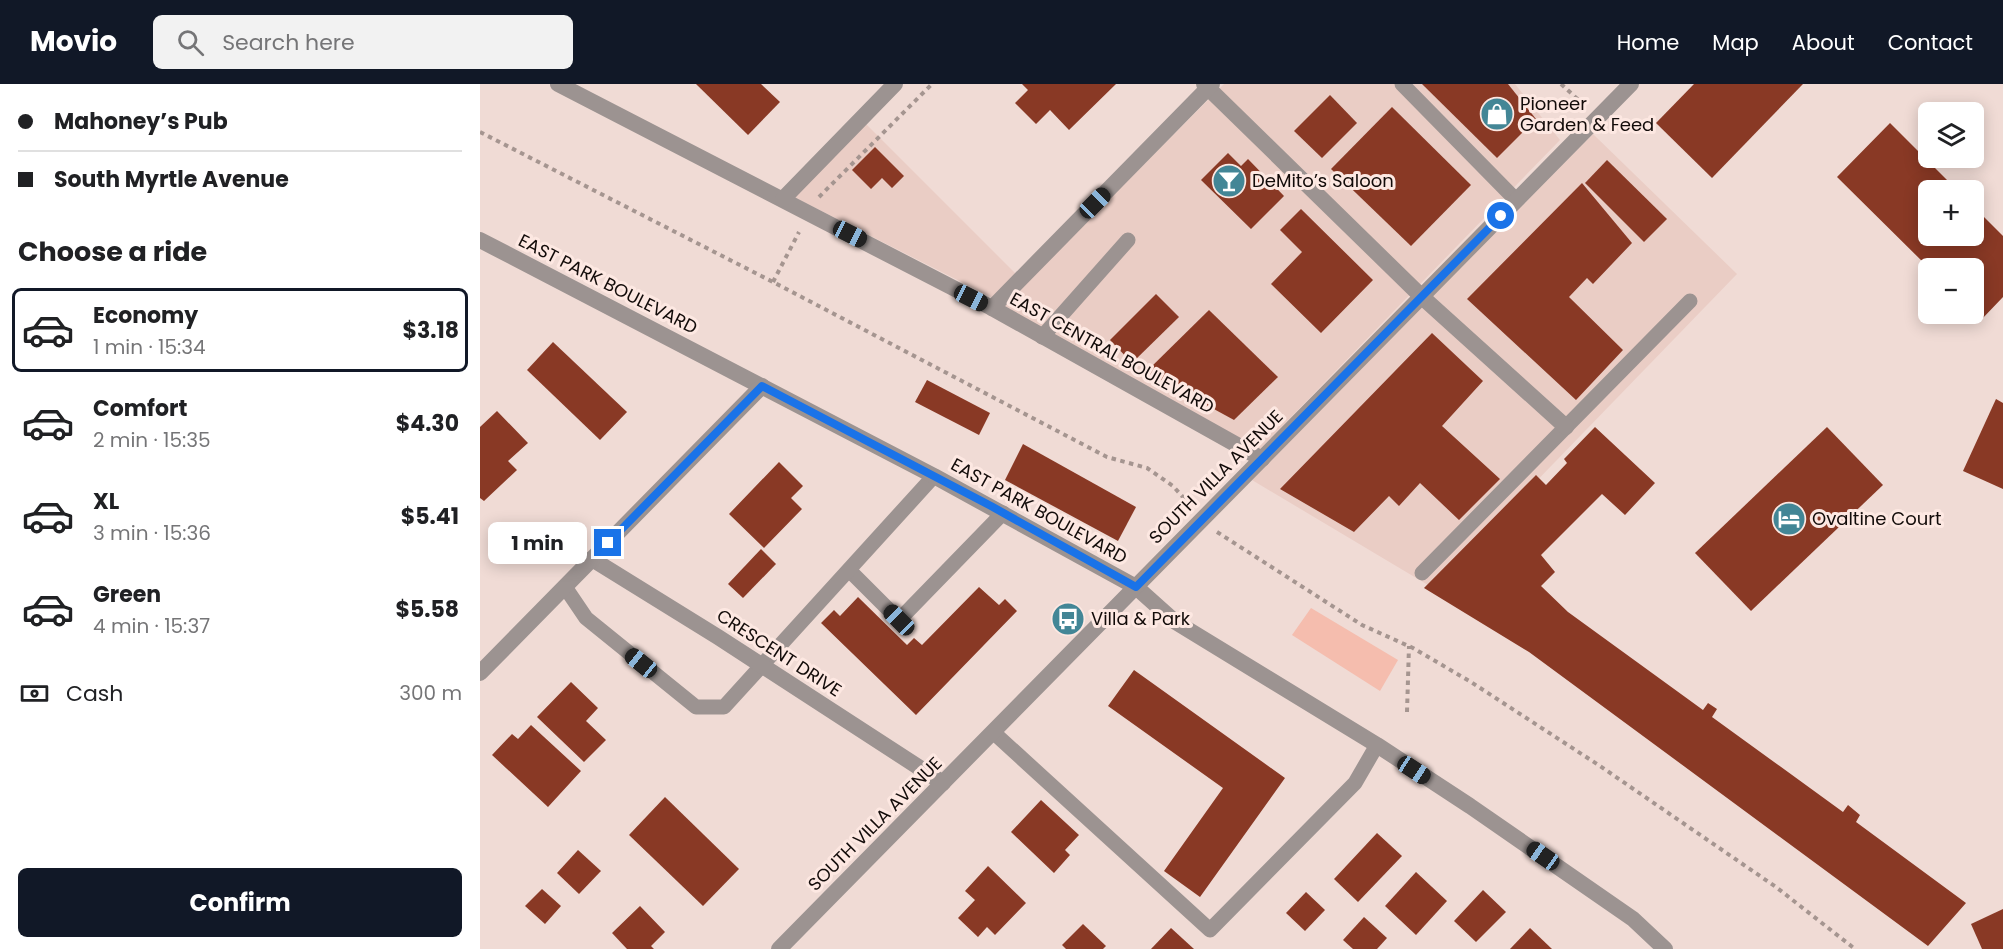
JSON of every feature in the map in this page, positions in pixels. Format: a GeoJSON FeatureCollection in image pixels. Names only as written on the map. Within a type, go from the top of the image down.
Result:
{"type":"FeatureCollection","features":[{"type":"Feature","properties":{"kind":"street","name":"EAST CENTRAL BOULEVARD"},"geometry":{"type":"LineString","coordinates":[[559,84],[992,308],[1262,459]]}},
{"type":"Feature","properties":{"kind":"street","name":"SOUTH VILLA AVENUE"},"geometry":{"type":"LineString","coordinates":[[779,949],[1630,84]]}},
{"type":"Feature","properties":{"kind":"street"},"geometry":{"type":"LineString","coordinates":[[992,308],[1208,85],[1421,296],[1566,427]]}},
{"type":"Feature","properties":{"kind":"street"},"geometry":{"type":"LineString","coordinates":[[783,199],[890,86]]}},
{"type":"Feature","properties":{"kind":"street","name":"EAST PARK BOULEVARD"},"geometry":{"type":"LineString","coordinates":[[480,240],[934,476],[1136,587],[1174,621],[1470,806],[1633,919],[1665,949]]}},
{"type":"Feature","properties":{"kind":"street"},"geometry":{"type":"LineString","coordinates":[[480,673],[762,386]]}},
{"type":"Feature","properties":{"kind":"street","name":"CRESCENT DRIVE"},"geometry":{"type":"LineString","coordinates":[[592,559],[762,665],[943,783]]}},
{"type":"Feature","properties":{"kind":"lane"},"geometry":{"type":"LineString","coordinates":[[1402,84],[1516,200]]}},
{"type":"Feature","properties":{"kind":"lane"},"geometry":{"type":"LineString","coordinates":[[1042,336],[1128,240]]}},
{"type":"Feature","properties":{"kind":"lane"},"geometry":{"type":"LineString","coordinates":[[1422,573],[1690,302]]}},
{"type":"Feature","properties":{"kind":"lane"},"geometry":{"type":"LineString","coordinates":[[565,587],[586,618],[696,707],[724,707],[934,476]]}},
{"type":"Feature","properties":{"kind":"lane"},"geometry":{"type":"LineString","coordinates":[[850,571],[899,620],[1003,513]]}},
{"type":"Feature","properties":{"kind":"lane"},"geometry":{"type":"LineString","coordinates":[[993,732],[1210,930],[1354,783],[1377,746]]}},
{"type":"Feature","properties":{"kind":"path"},"geometry":{"type":"LineString","coordinates":[[817,198],[932,84]]}},
{"type":"Feature","properties":{"kind":"path"},"geometry":{"type":"LineString","coordinates":[[1561,84],[1598,117]]}},
{"type":"Feature","properties":{"kind":"path"},"geometry":{"type":"LineString","coordinates":[[480,132],[773,282],[1107,458],[1147,468],[1173,486],[1190,505]]}},
{"type":"Feature","properties":{"kind":"path"},"geometry":{"type":"LineString","coordinates":[[773,282],[802,227]]}},
{"type":"Feature","properties":{"kind":"path"},"geometry":{"type":"LineString","coordinates":[[1213,528],[1227,540],[1362,625],[1409,646],[1471,682],[1680,819],[1776,887],[1855,949]]}},
{"type":"Feature","properties":{"kind":"path"},"geometry":{"type":"LineString","coordinates":[[1407,712],[1409,646]]}},
{"type":"Feature","properties":{"kind":"shaded area"},"geometry":{"type":"Polygon","coordinates":[[[1224,84],[1515,84],[1560,140],[1260,449],[1002,307],[1224,84]]]}},
{"type":"Feature","properties":{"kind":"shaded area"},"geometry":{"type":"Polygon","coordinates":[[[865,123],[1016,274],[993,298],[794,197],[865,123]]]}},
{"type":"Feature","properties":{"kind":"shaded area"},"geometry":{"type":"Polygon","coordinates":[[[1593,134],[1737,274],[1433,588],[1252,480],[1593,134]]]}},
{"type":"Feature","properties":{"kind":"shaded area"},"geometry":{"type":"Polygon","coordinates":[[[1311,608],[1398,660],[1380,691],[1292,635],[1311,608]]]}},
{"type":"Feature","properties":{"kind":"building"},"geometry":{"type":"Polygon","coordinates":[[[696,84],[761,84],[780,102],[748,135],[696,84]]]}},
{"type":"Feature","properties":{"kind":"building"},"geometry":{"type":"Polygon","coordinates":[[[1022,84],[1116,84],[1069,130],[1050,110],[1036,124],[1015,103],[1028,90],[1022,84]]]}},
{"type":"Feature","properties":{"kind":"building"},"geometry":{"type":"Polygon","coordinates":[[[1422,84],[1508,84],[1536,119],[1497,158],[1422,84]]]}},
{"type":"Feature","properties":{"kind":"building"},"geometry":{"type":"Polygon","coordinates":[[[1694,84],[1803,84],[1712,178],[1656,123],[1694,84]]]}},
{"type":"Feature","properties":{"kind":"building"},"geometry":{"type":"Polygon","coordinates":[[[1330,95],[1357,123],[1322,158],[1294,131],[1330,95]]]}},
{"type":"Feature","properties":{"kind":"building"},"geometry":{"type":"Polygon","coordinates":[[[1392,107],[1471,185],[1411,246],[1331,169],[1392,107]]]}},
{"type":"Feature","properties":{"kind":"building"},"geometry":{"type":"Polygon","coordinates":[[[1890,123],[1918,151],[1918,168],[1935,168],[1947,180],[1918,180],[1918,246],[1984,246],[1984,217],[2003,236],[2003,297],[1984,317],[1984,258],[1919,258],[1837,177],[1890,123]]]}},
{"type":"Feature","properties":{"kind":"building"},"geometry":{"type":"Polygon","coordinates":[[[875,147],[904,176],[892,188],[882,178],[871,189],[852,170],[875,147]]]}},
{"type":"Feature","properties":{"kind":"building"},"geometry":{"type":"Polygon","coordinates":[[[1228,153],[1241,166],[1248,159],[1284,196],[1251,229],[1201,180],[1228,153]]]}},
{"type":"Feature","properties":{"kind":"building"},"geometry":{"type":"Polygon","coordinates":[[[1607,160],[1667,219],[1644,242],[1585,183],[1607,160]]]}},
{"type":"Feature","properties":{"kind":"building"},"geometry":{"type":"Polygon","coordinates":[[[1582,183],[1632,243],[1593,284],[1587,278],[1569,297],[1623,350],[1576,400],[1467,299],[1582,183]]]}},
{"type":"Feature","properties":{"kind":"building"},"geometry":{"type":"Polygon","coordinates":[[[1301,209],[1373,280],[1321,333],[1271,284],[1302,252],[1280,230],[1301,209]]]}},
{"type":"Feature","properties":{"kind":"building"},"geometry":{"type":"Polygon","coordinates":[[[1156,294],[1179,317],[1132,363],[1110,340],[1156,294]]]}},
{"type":"Feature","properties":{"kind":"building"},"geometry":{"type":"Polygon","coordinates":[[[1209,310],[1278,377],[1234,420],[1146,372],[1209,310]]]}},
{"type":"Feature","properties":{"kind":"building"},"geometry":{"type":"Polygon","coordinates":[[[1432,333],[1483,381],[1442,426],[1500,479],[1459,520],[1420,483],[1399,506],[1389,496],[1354,532],[1280,489],[1432,333]]]}},
{"type":"Feature","properties":{"kind":"building"},"geometry":{"type":"Polygon","coordinates":[[[553,342],[627,412],[600,440],[527,370],[553,342]]]}},
{"type":"Feature","properties":{"kind":"building"},"geometry":{"type":"Polygon","coordinates":[[[927,380],[990,413],[979,435],[915,402],[927,380]]]}},
{"type":"Feature","properties":{"kind":"building"},"geometry":{"type":"Polygon","coordinates":[[[1996,399],[2003,403],[2003,489],[1963,471],[1996,399]]]}},
{"type":"Feature","properties":{"kind":"building"},"geometry":{"type":"Polygon","coordinates":[[[497,411],[528,443],[508,461],[517,470],[484,501],[480,498],[480,427],[497,411]]]}},
{"type":"Feature","properties":{"kind":"building"},"geometry":{"type":"Polygon","coordinates":[[[1595,427],[1655,483],[1625,515],[1602,494],[1541,555],[1555,572],[1541,586],[1568,612],[1703,710],[1708,703],[1717,709],[1712,717],[1843,812],[1848,805],[1860,815],[1856,822],[1966,903],[1928,946],[1529,652],[1424,588],[1536,475],[1546,485],[1567,463],[1564,459],[1595,427]]]}},
{"type":"Feature","properties":{"kind":"building","name":"Ovaltine Court"},"geometry":{"type":"Polygon","coordinates":[[[1827,427],[1883,485],[1751,611],[1695,553],[1827,427]]]}},
{"type":"Feature","properties":{"kind":"building"},"geometry":{"type":"Polygon","coordinates":[[[1023,444],[1136,507],[1118,541],[1005,480],[1023,444]]]}},
{"type":"Feature","properties":{"kind":"building"},"geometry":{"type":"Polygon","coordinates":[[[779,462],[803,486],[791,498],[802,509],[764,548],[729,514],[779,462]]]}},
{"type":"Feature","properties":{"kind":"building"},"geometry":{"type":"Polygon","coordinates":[[[761,549],[776,564],[743,598],[728,584],[761,549]]]}},
{"type":"Feature","properties":{"kind":"building"},"geometry":{"type":"Polygon","coordinates":[[[979,587],[999,605],[1005,599],[1017,611],[916,715],[821,623],[834,610],[840,616],[858,597],[907,645],[914,638],[922,645],[979,587]]]}},
{"type":"Feature","properties":{"kind":"building"},"geometry":{"type":"Polygon","coordinates":[[[1134,670],[1285,778],[1200,897],[1164,871],[1223,788],[1108,706],[1134,670]]]}},
{"type":"Feature","properties":{"kind":"building"},"geometry":{"type":"Polygon","coordinates":[[[571,682],[598,708],[586,721],[606,740],[584,762],[537,717],[571,682]]]}},
{"type":"Feature","properties":{"kind":"building"},"geometry":{"type":"Polygon","coordinates":[[[531,725],[581,771],[548,807],[492,755],[512,734],[518,739],[531,725]]]}},
{"type":"Feature","properties":{"kind":"building"},"geometry":{"type":"Polygon","coordinates":[[[665,797],[739,869],[703,906],[629,835],[665,797]]]}},
{"type":"Feature","properties":{"kind":"building"},"geometry":{"type":"Polygon","coordinates":[[[1041,800],[1079,835],[1065,850],[1070,855],[1054,873],[1011,832],[1041,800]]]}},
{"type":"Feature","properties":{"kind":"building"},"geometry":{"type":"Polygon","coordinates":[[[1377,833],[1402,856],[1358,902],[1334,879],[1377,833]]]}},
{"type":"Feature","properties":{"kind":"building"},"geometry":{"type":"Polygon","coordinates":[[[578,850],[601,871],[579,894],[557,873],[578,850]]]}},
{"type":"Feature","properties":{"kind":"building"},"geometry":{"type":"Polygon","coordinates":[[[988,866],[1026,903],[995,935],[987,927],[978,937],[958,918],[975,900],[965,891],[988,866]]]}},
{"type":"Feature","properties":{"kind":"building"},"geometry":{"type":"Polygon","coordinates":[[[1416,872],[1447,901],[1416,935],[1385,906],[1416,872]]]}},
{"type":"Feature","properties":{"kind":"building"},"geometry":{"type":"Polygon","coordinates":[[[542,889],[561,906],[545,924],[525,906],[542,889]]]}},
{"type":"Feature","properties":{"kind":"building"},"geometry":{"type":"Polygon","coordinates":[[[1483,890],[1506,912],[1476,942],[1454,921],[1483,890]]]}},
{"type":"Feature","properties":{"kind":"building"},"geometry":{"type":"Polygon","coordinates":[[[1306,892],[1325,910],[1305,931],[1286,913],[1306,892]]]}},
{"type":"Feature","properties":{"kind":"building"},"geometry":{"type":"Polygon","coordinates":[[[640,906],[665,932],[651,946],[654,949],[627,949],[612,933],[640,906]]]}},
{"type":"Feature","properties":{"kind":"building"},"geometry":{"type":"Polygon","coordinates":[[[2003,909],[2003,949],[1982,949],[1971,924],[2003,909]]]}},
{"type":"Feature","properties":{"kind":"building"},"geometry":{"type":"Polygon","coordinates":[[[1364,917],[1387,938],[1377,949],[1353,949],[1343,940],[1364,917]]]}},
{"type":"Feature","properties":{"kind":"building"},"geometry":{"type":"Polygon","coordinates":[[[1083,924],[1106,946],[1103,949],[1066,949],[1062,945],[1083,924]]]}},
{"type":"Feature","properties":{"kind":"building"},"geometry":{"type":"Polygon","coordinates":[[[1171,928],[1194,949],[1151,949],[1171,928]]]}},
{"type":"Feature","properties":{"kind":"building"},"geometry":{"type":"Polygon","coordinates":[[[1530,928],[1552,949],[1510,949],[1530,928]]]}},
{"type":"Feature","properties":{"kind":"place","name":"Pioneer Garden & Feed"},"geometry":{"type":"Point","coordinates":[1497,114]}},
{"type":"Feature","properties":{"kind":"place","name":"DeMito’s Saloon"},"geometry":{"type":"Point","coordinates":[1229,181]}},
{"type":"Feature","properties":{"kind":"place","name":"Ovaltine Court"},"geometry":{"type":"Point","coordinates":[1789,519]}},
{"type":"Feature","properties":{"kind":"place","name":"Villa & Park"},"geometry":{"type":"Point","coordinates":[1068,619]}},
{"type":"Feature","properties":{"kind":"route"},"geometry":{"type":"LineString","coordinates":[[608,543],[762,386],[991,506],[1136,587],[1501,216]]}}]}
